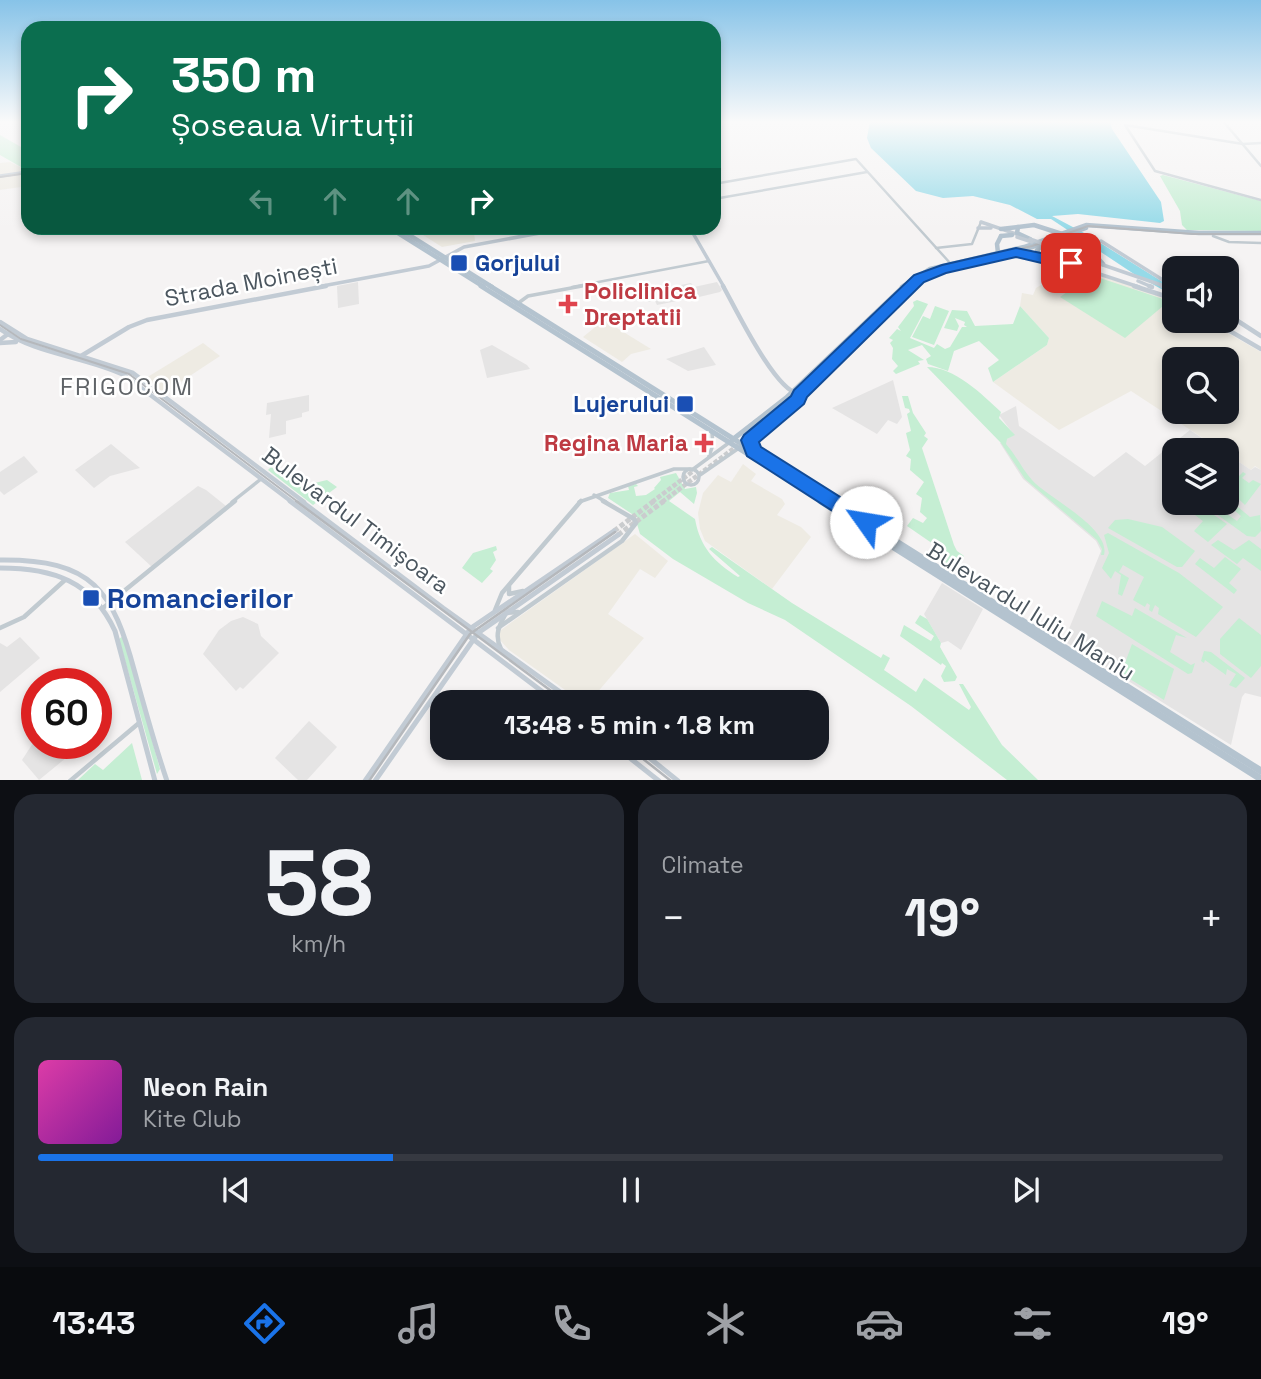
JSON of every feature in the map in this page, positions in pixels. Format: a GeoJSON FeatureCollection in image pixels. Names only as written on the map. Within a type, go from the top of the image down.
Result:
{"type":"FeatureCollection","features":[{"type":"Feature","properties":{"kind":"main road"},"geometry":{"type":"LineString","coordinates":[[0,177],[21,174]]}},
{"type":"Feature","properties":{"kind":"main road"},"geometry":{"type":"LineString","coordinates":[[1002,229],[1032,224],[1055,236],[1090,247],[1099,262],[1112,268]]}},
{"type":"Feature","properties":{"kind":"main road"},"geometry":{"type":"LineString","coordinates":[[741,447],[747,435],[798,386],[912,279],[930,269],[998,250],[1009,251],[1095,224],[1199,233],[1261,234]]}},
{"type":"Feature","properties":{"kind":"main road"},"geometry":{"type":"LineString","coordinates":[[980,225],[1162,285]]}},
{"type":"Feature","properties":{"kind":"main road"},"geometry":{"type":"LineString","coordinates":[[980,225],[1030,239],[1138,281],[1162,293]]}},
{"type":"Feature","properties":{"kind":"main road"},"geometry":{"type":"LineString","coordinates":[[1017,228],[1017,233],[1030,239]]}},
{"type":"Feature","properties":{"kind":"main road"},"geometry":{"type":"LineString","coordinates":[[1079,228],[1216,236],[1261,234]]}},
{"type":"Feature","properties":{"kind":"main road"},"geometry":{"type":"LineString","coordinates":[[993,229],[1001,236],[1015,236]]}},
{"type":"Feature","properties":{"kind":"main road"},"geometry":{"type":"LineString","coordinates":[[1032,256],[1028,252],[1055,236],[1066,234],[1076,241]]}},
{"type":"Feature","properties":{"kind":"main road","name":"Strada Moinești"},"geometry":{"type":"LineString","coordinates":[[80,357],[129,327],[149,319],[433,265],[464,245],[520,235]]}},
{"type":"Feature","properties":{"kind":"main road"},"geometry":{"type":"LineString","coordinates":[[694,235],[778,381],[784,402]]}},
{"type":"Feature","properties":{"kind":"main road","name":"Bulevardul Iuliu Maniu"},"geometry":{"type":"LineString","coordinates":[[408,236],[709,428],[1221,749],[1261,771]]}},
{"type":"Feature","properties":{"kind":"main road"},"geometry":{"type":"LineString","coordinates":[[998,250],[997,244],[1001,236]]}},
{"type":"Feature","properties":{"kind":"main road"},"geometry":{"type":"LineString","coordinates":[[1069,262],[1079,252],[1100,242],[1162,281]]}},
{"type":"Feature","properties":{"kind":"main road"},"geometry":{"type":"LineString","coordinates":[[784,402],[799,394],[919,278],[942,269],[1039,247]]}},
{"type":"Feature","properties":{"kind":"main road"},"geometry":{"type":"LineString","coordinates":[[1039,247],[1038,254],[1058,263],[1075,264],[1074,259],[1065,253]]}},
{"type":"Feature","properties":{"kind":"main road"},"geometry":{"type":"LineString","coordinates":[[1075,266],[1069,262],[1058,263],[1050,256],[1071,247],[1079,252]]}},
{"type":"Feature","properties":{"kind":"main road"},"geometry":{"type":"LineString","coordinates":[[1065,253],[1086,256],[1091,253],[1090,247]]}},
{"type":"Feature","properties":{"kind":"main road"},"geometry":{"type":"LineString","coordinates":[[1016,253],[1075,266],[1162,295]]}},
{"type":"Feature","properties":{"kind":"main road","name":"Bulevardul Iuliu Maniu"},"geometry":{"type":"LineString","coordinates":[[517,304],[724,431],[732,440]]}},
{"type":"Feature","properties":{"kind":"main road"},"geometry":{"type":"LineString","coordinates":[[1239,322],[1261,336]]}},
{"type":"Feature","properties":{"kind":"main road","name":"Bulevardul Timișoara"},"geometry":{"type":"LineString","coordinates":[[1,325],[22,343],[80,357]]}},
{"type":"Feature","properties":{"kind":"main road"},"geometry":{"type":"LineString","coordinates":[[1233,333],[1261,349]]}},
{"type":"Feature","properties":{"kind":"main road"},"geometry":{"type":"LineString","coordinates":[[0,341],[10,334]]}},
{"type":"Feature","properties":{"kind":"main road","name":"Bulevardul Timișoara"},"geometry":{"type":"LineString","coordinates":[[10,334],[129,370],[307,514],[540,690]]}},
{"type":"Feature","properties":{"kind":"main road"},"geometry":{"type":"LineString","coordinates":[[0,341],[22,343]]}},
{"type":"Feature","properties":{"kind":"main road","name":"Bulevardul Timișoara"},"geometry":{"type":"LineString","coordinates":[[116,368],[313,509],[557,690]]}},
{"type":"Feature","properties":{"kind":"main road"},"geometry":{"type":"LineString","coordinates":[[124,375],[129,370]]}},
{"type":"Feature","properties":{"kind":"main road"},"geometry":{"type":"LineString","coordinates":[[778,381],[788,386],[798,386]]}},
{"type":"Feature","properties":{"kind":"main road"},"geometry":{"type":"LineString","coordinates":[[778,381],[792,393],[799,394]]}},
{"type":"Feature","properties":{"kind":"main road"},"geometry":{"type":"LineString","coordinates":[[732,440],[747,435],[798,400],[799,394]]}},
{"type":"Feature","properties":{"kind":"main road"},"geometry":{"type":"LineString","coordinates":[[724,431],[747,435]]}},
{"type":"Feature","properties":{"kind":"main road"},"geometry":{"type":"LineString","coordinates":[[747,435],[751,453]]}},
{"type":"Feature","properties":{"kind":"main road"},"geometry":{"type":"LineString","coordinates":[[307,514],[313,509]]}},
{"type":"Feature","properties":{"kind":"main road"},"geometry":{"type":"LineString","coordinates":[[365,780],[464,634],[495,610],[616,533],[471,640],[375,780]]}},
{"type":"Feature","properties":{"kind":"main road"},"geometry":{"type":"LineString","coordinates":[[0,560],[27,560],[54,565],[86,579],[111,603],[124,633],[167,780]]}},
{"type":"Feature","properties":{"kind":"main road"},"geometry":{"type":"LineString","coordinates":[[48,572],[54,565]]}},
{"type":"Feature","properties":{"kind":"main road"},"geometry":{"type":"LineString","coordinates":[[0,568],[48,572],[66,579],[89,594],[103,608],[117,638],[155,780]]}},
{"type":"Feature","properties":{"kind":"main road"},"geometry":{"type":"LineString","coordinates":[[401,586],[407,580]]}},
{"type":"Feature","properties":{"kind":"main road"},"geometry":{"type":"LineString","coordinates":[[117,638],[124,633]]}},
{"type":"Feature","properties":{"kind":"main road","name":"Bulevardul Iuliu Maniu"},"geometry":{"type":"LineString","coordinates":[[1221,749],[1261,779]]}},
{"type":"Feature","properties":{"kind":"main road"},"geometry":{"type":"LineString","coordinates":[[633,760],[659,780]]}},
{"type":"Feature","properties":{"kind":"main road"},"geometry":{"type":"LineString","coordinates":[[653,760],[678,780]]}},
{"type":"Feature","properties":{"kind":"street"},"geometry":{"type":"LineString","coordinates":[[1147,157],[1157,172],[1261,200]]}},
{"type":"Feature","properties":{"kind":"street"},"geometry":{"type":"LineString","coordinates":[[721,183],[856,159],[950,264]]}},
{"type":"Feature","properties":{"kind":"street"},"geometry":{"type":"LineString","coordinates":[[721,198],[867,172]]}},
{"type":"Feature","properties":{"kind":"street"},"geometry":{"type":"LineString","coordinates":[[937,249],[971,245],[980,225]]}},
{"type":"Feature","properties":{"kind":"street"},"geometry":{"type":"LineString","coordinates":[[1216,236],[1241,243],[1261,243]]}},
{"type":"Feature","properties":{"kind":"street"},"geometry":{"type":"LineString","coordinates":[[517,304],[528,296],[709,261]]}},
{"type":"Feature","properties":{"kind":"street"},"geometry":{"type":"LineString","coordinates":[[707,459],[713,442],[709,428]]}},
{"type":"Feature","properties":{"kind":"street"},"geometry":{"type":"LineString","coordinates":[[682,476],[732,440]]}},
{"type":"Feature","properties":{"kind":"street"},"geometry":{"type":"LineString","coordinates":[[672,470],[682,476],[684,482],[693,484],[698,481],[699,475],[741,447]]}},
{"type":"Feature","properties":{"kind":"street"},"geometry":{"type":"LineString","coordinates":[[727,456],[751,453]]}},
{"type":"Feature","properties":{"kind":"street"},"geometry":{"type":"LineString","coordinates":[[495,610],[500,595],[580,501],[594,494],[672,470],[691,469],[699,475]]}},
{"type":"Feature","properties":{"kind":"street"},"geometry":{"type":"LineString","coordinates":[[103,608],[262,475]]}},
{"type":"Feature","properties":{"kind":"street"},"geometry":{"type":"LineString","coordinates":[[609,489],[609,504]]}},
{"type":"Feature","properties":{"kind":"street"},"geometry":{"type":"LineString","coordinates":[[498,628],[630,532],[635,520],[594,494]]}},
{"type":"Feature","properties":{"kind":"street"},"geometry":{"type":"LineString","coordinates":[[0,628],[20,620],[66,579]]}},
{"type":"Feature","properties":{"kind":"street"},"geometry":{"type":"LineString","coordinates":[[511,582],[507,590],[509,594],[525,591]]}},
{"type":"Feature","properties":{"kind":"street"},"geometry":{"type":"LineString","coordinates":[[502,650],[496,638],[498,628],[506,613],[520,612]]}},
{"type":"Feature","properties":{"kind":"street"},"geometry":{"type":"LineString","coordinates":[[70,780],[139,723]]}},
{"type":"Feature","properties":{"kind":"shaded area"},"geometry":{"type":"Polygon","coordinates":[[[10,162],[21,168],[21,187],[0,190],[0,163],[10,162]]]}},
{"type":"Feature","properties":{"kind":"shaded area"},"geometry":{"type":"Polygon","coordinates":[[[423,235],[474,235],[475,241],[442,247],[423,235]]]}},
{"type":"Feature","properties":{"kind":"shaded area"},"geometry":{"type":"Polygon","coordinates":[[[1073,266],[1162,297],[1162,333],[1228,333],[1261,352],[1261,470],[1255,466],[1251,470],[1239,462],[1239,438],[1203,438],[1181,424],[1239,424],[1239,347],[1162,347],[1162,411],[1131,391],[1059,430],[993,382],[1047,345],[1049,338],[1020,306],[1022,293],[1033,295],[1036,288],[1073,266]]]}},
{"type":"Feature","properties":{"kind":"shaded area"},"geometry":{"type":"Polygon","coordinates":[[[358,282],[359,304],[338,308],[337,286],[358,282]]]}},
{"type":"Feature","properties":{"kind":"shaded area"},"geometry":{"type":"Polygon","coordinates":[[[717,282],[722,290],[720,292],[699,297],[696,292],[690,293],[692,298],[657,305],[655,301],[648,302],[644,292],[691,283],[694,287],[717,282]]]}},
{"type":"Feature","properties":{"kind":"shaded area"},"geometry":{"type":"Polygon","coordinates":[[[604,320],[651,349],[631,354],[622,362],[583,337],[604,320]]]}},
{"type":"Feature","properties":{"kind":"shaded area"},"geometry":{"type":"Polygon","coordinates":[[[203,343],[220,356],[164,393],[146,378],[203,343]]]}},
{"type":"Feature","properties":{"kind":"shaded area"},"geometry":{"type":"Polygon","coordinates":[[[492,345],[530,369],[487,378],[480,350],[492,345]]]}},
{"type":"Feature","properties":{"kind":"shaded area"},"geometry":{"type":"Polygon","coordinates":[[[704,347],[716,365],[688,371],[666,359],[704,347]]]}},
{"type":"Feature","properties":{"kind":"shaded area"},"geometry":{"type":"Polygon","coordinates":[[[893,380],[902,417],[897,424],[888,420],[877,434],[832,408],[893,380]]]}},
{"type":"Feature","properties":{"kind":"shaded area"},"geometry":{"type":"Polygon","coordinates":[[[309,395],[309,411],[302,413],[302,417],[286,421],[286,434],[269,438],[271,414],[266,415],[267,403],[309,395]]]}},
{"type":"Feature","properties":{"kind":"shaded area"},"geometry":{"type":"Polygon","coordinates":[[[1016,406],[1019,426],[1094,477],[1126,452],[1145,466],[1162,452],[1162,515],[1239,515],[1239,462],[1251,470],[1255,467],[1261,470],[1261,697],[1245,693],[1242,697],[1231,745],[1064,641],[1101,551],[1096,541],[1023,479],[1000,443],[1014,435],[999,415],[1016,406]]]}},
{"type":"Feature","properties":{"kind":"shaded area"},"geometry":{"type":"Polygon","coordinates":[[[1190,430],[1202,438],[1180,438],[1190,430]]]}},
{"type":"Feature","properties":{"kind":"shaded area"},"geometry":{"type":"Polygon","coordinates":[[[111,444],[140,468],[110,476],[94,488],[75,470],[111,444]]]}},
{"type":"Feature","properties":{"kind":"shaded area"},"geometry":{"type":"Polygon","coordinates":[[[24,456],[38,472],[4,495],[0,491],[0,472],[24,456]]]}},
{"type":"Feature","properties":{"kind":"shaded area"},"geometry":{"type":"Polygon","coordinates":[[[743,464],[756,474],[751,481],[782,499],[785,504],[777,515],[801,527],[811,537],[772,589],[705,541],[700,529],[698,513],[703,493],[718,475],[731,482],[743,464]]]}},
{"type":"Feature","properties":{"kind":"shaded area"},"geometry":{"type":"Polygon","coordinates":[[[198,486],[226,506],[152,567],[125,542],[198,486]]]}},
{"type":"Feature","properties":{"kind":"shaded area"},"geometry":{"type":"Polygon","coordinates":[[[635,534],[668,561],[655,578],[640,569],[608,614],[644,638],[599,690],[565,690],[509,650],[499,639],[498,632],[635,534]]]}},
{"type":"Feature","properties":{"kind":"shaded area"},"geometry":{"type":"Polygon","coordinates":[[[942,583],[983,609],[961,650],[948,641],[941,643],[924,614],[942,583]]]}},
{"type":"Feature","properties":{"kind":"shaded area"},"geometry":{"type":"Polygon","coordinates":[[[243,617],[258,624],[261,636],[279,653],[243,689],[240,687],[236,691],[203,654],[219,630],[231,621],[243,617]]]}},
{"type":"Feature","properties":{"kind":"shaded area"},"geometry":{"type":"Polygon","coordinates":[[[20,637],[40,658],[28,668],[21,668],[21,674],[0,692],[0,643],[7,647],[20,637]]]}},
{"type":"Feature","properties":{"kind":"shaded area"},"geometry":{"type":"Polygon","coordinates":[[[309,721],[337,747],[307,780],[298,780],[275,758],[309,721]]]}},
{"type":"Feature","properties":{"kind":"shaded area"},"geometry":{"type":"Polygon","coordinates":[[[23,759],[65,759],[39,780],[23,759]]]}},
{"type":"Feature","properties":{"kind":"green space"},"geometry":{"type":"Polygon","coordinates":[[[4,157],[21,157],[21,167],[4,157]]]}},
{"type":"Feature","properties":{"kind":"green space"},"geometry":{"type":"Polygon","coordinates":[[[1160,176],[1261,201],[1261,231],[1187,230],[1182,225],[1180,211],[1160,176]]]}},
{"type":"Feature","properties":{"kind":"green space"},"geometry":{"type":"Polygon","coordinates":[[[1091,275],[1162,299],[1162,307],[1125,338],[1060,297],[1091,275]]]}},
{"type":"Feature","properties":{"kind":"green space"},"geometry":{"type":"Polygon","coordinates":[[[917,300],[928,304],[910,338],[934,348],[937,344],[945,349],[950,347],[962,327],[967,327],[965,322],[955,318],[959,326],[957,331],[944,328],[952,310],[967,311],[975,326],[1013,324],[1020,306],[1049,338],[1047,345],[993,382],[988,368],[999,360],[979,341],[954,351],[948,371],[928,364],[926,359],[931,356],[922,345],[908,350],[924,360],[896,374],[893,371],[898,366],[892,359],[893,348],[890,343],[893,340],[889,338],[897,329],[901,331],[898,327],[914,306],[913,302],[917,300]]]}},
{"type":"Feature","properties":{"kind":"green space"},"geometry":{"type":"Polygon","coordinates":[[[935,306],[949,311],[934,345],[912,337],[923,316],[930,319],[935,306]]]}},
{"type":"Feature","properties":{"kind":"green space"},"geometry":{"type":"Polygon","coordinates":[[[927,367],[957,376],[1001,412],[999,418],[1015,435],[1007,439],[1006,444],[1025,471],[1040,487],[1089,524],[1104,545],[1104,555],[1101,555],[1102,549],[1097,540],[1025,479],[1001,443],[927,367]]]}},
{"type":"Feature","properties":{"kind":"green space"},"geometry":{"type":"Polygon","coordinates":[[[902,396],[908,396],[913,413],[926,433],[924,436],[928,439],[922,448],[954,545],[964,556],[962,560],[958,558],[951,570],[934,558],[939,548],[907,526],[913,518],[923,523],[927,518],[920,512],[922,498],[916,494],[924,482],[910,470],[911,459],[906,456],[910,450],[906,433],[911,431],[907,414],[910,412],[905,408],[902,396]]]}},
{"type":"Feature","properties":{"kind":"green space"},"geometry":{"type":"Polygon","coordinates":[[[271,467],[298,487],[327,480],[337,487],[313,505],[268,470],[271,467]]]}},
{"type":"Feature","properties":{"kind":"green space"},"geometry":{"type":"Polygon","coordinates":[[[1243,472],[1246,474],[1242,478],[1249,483],[1253,480],[1261,484],[1245,505],[1239,499],[1239,476],[1243,472]]]}},
{"type":"Feature","properties":{"kind":"green space"},"geometry":{"type":"Polygon","coordinates":[[[676,473],[685,489],[696,487],[697,493],[694,504],[680,492],[669,501],[695,519],[704,546],[722,566],[740,576],[709,549],[712,547],[792,603],[881,658],[883,654],[890,658],[884,670],[916,692],[924,678],[969,710],[971,707],[959,684],[963,684],[1002,745],[1038,780],[1007,780],[911,706],[785,620],[748,603],[673,559],[640,534],[637,524],[641,520],[608,498],[610,493],[629,490],[628,486],[636,484],[636,496],[646,495],[655,489],[660,477],[676,473]]]}},
{"type":"Feature","properties":{"kind":"green space"},"geometry":{"type":"Polygon","coordinates":[[[1239,508],[1250,517],[1260,515],[1261,531],[1255,537],[1247,536],[1218,515],[1228,515],[1237,521],[1241,516],[1239,508]]]}},
{"type":"Feature","properties":{"kind":"green space"},"geometry":{"type":"Polygon","coordinates":[[[1195,515],[1214,515],[1227,524],[1208,542],[1194,531],[1203,521],[1195,515]]]}},
{"type":"Feature","properties":{"kind":"green space"},"geometry":{"type":"Polygon","coordinates":[[[1128,519],[1162,527],[1195,551],[1182,567],[1177,567],[1108,528],[1115,520],[1128,519]]]}},
{"type":"Feature","properties":{"kind":"green space"},"geometry":{"type":"Polygon","coordinates":[[[1108,533],[1179,573],[1223,607],[1196,637],[1158,614],[1159,608],[1155,605],[1152,612],[1147,603],[1145,607],[1133,600],[1144,577],[1123,565],[1119,572],[1129,578],[1122,596],[1118,594],[1121,575],[1115,571],[1111,579],[1102,568],[1109,553],[1104,535],[1108,533]]]}},
{"type":"Feature","properties":{"kind":"green space"},"geometry":{"type":"Polygon","coordinates":[[[1218,540],[1234,550],[1249,540],[1261,549],[1261,571],[1243,558],[1237,564],[1211,545],[1218,540]]]}},
{"type":"Feature","properties":{"kind":"green space"},"geometry":{"type":"Polygon","coordinates":[[[496,546],[497,550],[493,552],[496,560],[490,569],[493,571],[482,583],[462,568],[473,553],[496,546]]]}},
{"type":"Feature","properties":{"kind":"green space"},"geometry":{"type":"Polygon","coordinates":[[[1225,557],[1241,569],[1229,583],[1237,590],[1234,594],[1195,564],[1200,558],[1214,568],[1225,557]]]}},
{"type":"Feature","properties":{"kind":"green space"},"geometry":{"type":"Polygon","coordinates":[[[1102,601],[1132,616],[1135,608],[1187,638],[1176,635],[1170,652],[1191,665],[1195,663],[1192,673],[1188,674],[1096,616],[1102,601]]]}},
{"type":"Feature","properties":{"kind":"green space"},"geometry":{"type":"Polygon","coordinates":[[[920,615],[927,619],[941,643],[940,647],[957,677],[955,681],[944,682],[941,676],[946,666],[900,636],[904,625],[931,641],[934,636],[915,623],[920,615]]]}},
{"type":"Feature","properties":{"kind":"green space"},"geometry":{"type":"Polygon","coordinates":[[[1239,618],[1261,635],[1261,666],[1251,678],[1220,654],[1220,639],[1239,618]]]}},
{"type":"Feature","properties":{"kind":"green space"},"geometry":{"type":"Polygon","coordinates":[[[123,636],[160,769],[157,774],[119,639],[123,636]]]}},
{"type":"Feature","properties":{"kind":"green space"},"geometry":{"type":"Polygon","coordinates":[[[1132,644],[1174,669],[1164,700],[1125,676],[1122,671],[1132,644]]]}},
{"type":"Feature","properties":{"kind":"green space"},"geometry":{"type":"Polygon","coordinates":[[[1204,651],[1211,652],[1245,678],[1236,688],[1229,685],[1236,674],[1227,669],[1226,675],[1205,660],[1204,663],[1201,661],[1204,651]]]}},
{"type":"Feature","properties":{"kind":"green space"},"geometry":{"type":"Polygon","coordinates":[[[132,743],[142,780],[78,780],[95,764],[103,770],[132,743]]]}},
{"type":"Feature","properties":{"kind":"water"},"geometry":{"type":"Polygon","coordinates":[[[881,157],[1131,157],[1161,202],[1164,221],[1160,223],[1078,214],[1052,216],[1162,282],[1162,289],[1051,219],[1037,219],[1010,205],[973,196],[943,198],[916,191],[881,157]]]}},
{"type":"Feature","properties":{"kind":"tunnel"},"geometry":{"type":"LineString","coordinates":[[662,502],[749,437]]}},
{"type":"Feature","properties":{"kind":"tunnel"},"geometry":{"type":"LineString","coordinates":[[652,502],[696,469]]}},
{"type":"Feature","properties":{"kind":"tunnel"},"geometry":{"type":"LineString","coordinates":[[614,531],[654,501]]}},
{"type":"Feature","properties":{"kind":"tunnel"},"geometry":{"type":"LineString","coordinates":[[618,535],[664,501]]}},
{"type":"Feature","properties":{"kind":"tram line"},"geometry":{"type":"LineString","coordinates":[[0,177],[21,174]]}},
{"type":"Feature","properties":{"kind":"tram line"},"geometry":{"type":"LineString","coordinates":[[746,434],[792,396],[910,283],[933,270],[1032,246],[1088,226],[1193,234],[1261,234]]}},
{"type":"Feature","properties":{"kind":"tram line"},"geometry":{"type":"LineString","coordinates":[[0,325],[21,339],[129,374],[298,502]]}},
{"type":"Feature","properties":{"kind":"tram line"},"geometry":{"type":"LineString","coordinates":[[296,501],[472,632]]}},
{"type":"Feature","properties":{"kind":"tram line"},"geometry":{"type":"LineString","coordinates":[[472,632],[615,532]]}},
{"type":"Feature","properties":{"kind":"tram line"},"geometry":{"type":"LineString","coordinates":[[370,780],[472,632]]}},
{"type":"Feature","properties":{"kind":"tram line"},"geometry":{"type":"LineString","coordinates":[[472,632],[550,690]]}},
{"type":"Feature","properties":{"kind":"tram line"},"geometry":{"type":"LineString","coordinates":[[644,760],[670,780]]}},
{"type":"Feature","properties":{"kind":"place","name":"Gorjului"},"geometry":{"type":"Point","coordinates":[459,263]}},
{"type":"Feature","properties":{"kind":"place","name":"Policlinica Dreptatii"},"geometry":{"type":"Point","coordinates":[568,304]}},
{"type":"Feature","properties":{"kind":"place","name":"Lujerului"},"geometry":{"type":"Point","coordinates":[685,404]}},
{"type":"Feature","properties":{"kind":"place","name":"Regina Maria"},"geometry":{"type":"Point","coordinates":[704,443]}},
{"type":"Feature","properties":{"kind":"place","name":"Romancierilor"},"geometry":{"type":"Point","coordinates":[91,598]}},
{"type":"Feature","properties":{"kind":"district","name":"FRIGOCOM"},"geometry":{"type":"Point","coordinates":[127,387]}},
{"type":"Feature","properties":{"kind":"route"},"geometry":{"type":"LineString","coordinates":[[866,522],[753,452],[750,440],[798,400],[799,394],[919,278],[942,269],[1016,253],[1075,266],[1071,263]]}}]}
